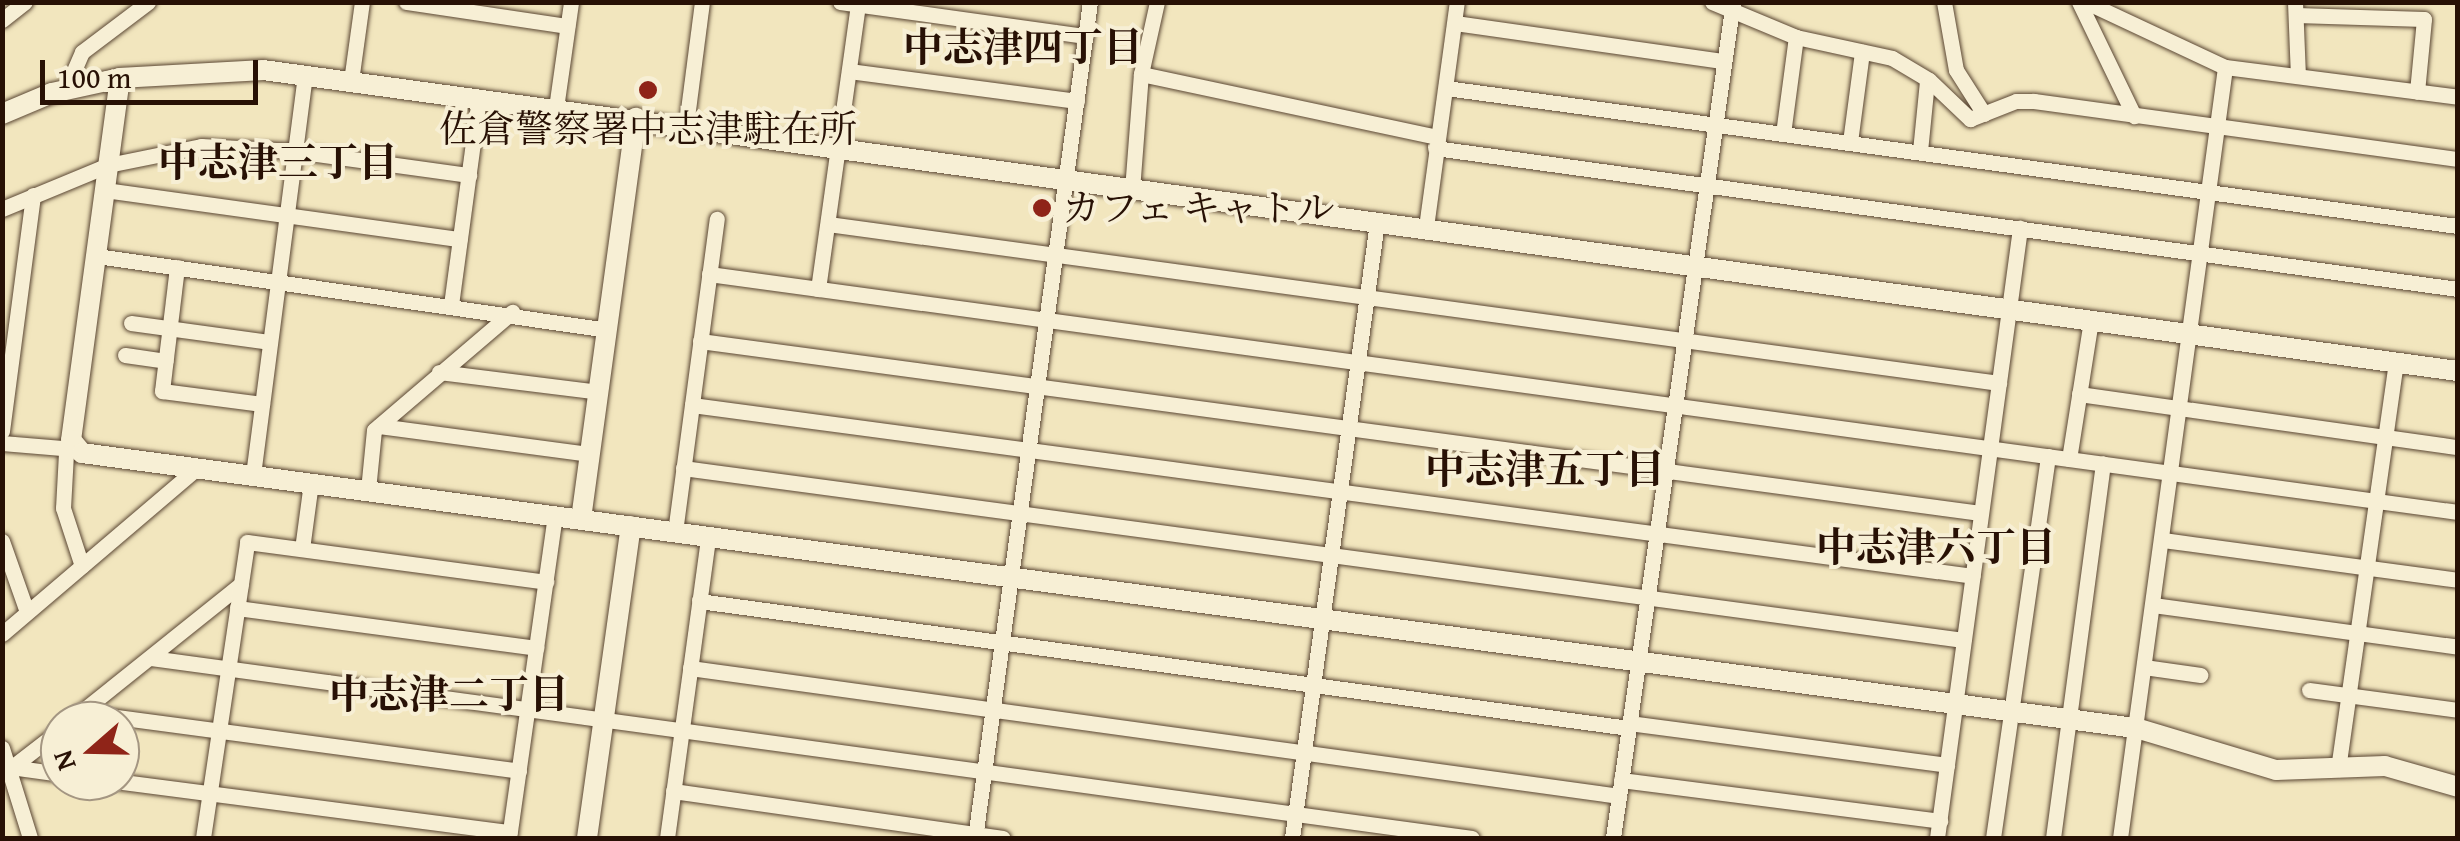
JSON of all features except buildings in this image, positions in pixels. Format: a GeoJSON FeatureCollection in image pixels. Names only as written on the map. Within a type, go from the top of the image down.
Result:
{"type":"FeatureCollection","features":[{"type":"Feature","properties":{"kind":"street"},"geometry":{"type":"LineString","coordinates":[[2,20],[25,2]]}},
{"type":"Feature","properties":{"kind":"street"},"geometry":{"type":"LineString","coordinates":[[66,89],[82,52],[148,2]]}},
{"type":"Feature","properties":{"kind":"street"},"geometry":{"type":"LineString","coordinates":[[352,80],[362,2]]}},
{"type":"Feature","properties":{"kind":"street"},"geometry":{"type":"LineString","coordinates":[[406,2],[568,26]]}},
{"type":"Feature","properties":{"kind":"street"},"geometry":{"type":"LineString","coordinates":[[556,108],[571,2]]}},
{"type":"Feature","properties":{"kind":"street"},"geometry":{"type":"LineString","coordinates":[[686,125],[702,2]]}},
{"type":"Feature","properties":{"kind":"street"},"geometry":{"type":"LineString","coordinates":[[840,2],[1086,36]]}},
{"type":"Feature","properties":{"kind":"street"},"geometry":{"type":"LineString","coordinates":[[976,837],[1090,2]]}},
{"type":"Feature","properties":{"kind":"street"},"geometry":{"type":"LineString","coordinates":[[1132,190],[1141,74],[1157,2]]}},
{"type":"Feature","properties":{"kind":"street"},"geometry":{"type":"LineString","coordinates":[[1426,227],[1458,2]]}},
{"type":"Feature","properties":{"kind":"street"},"geometry":{"type":"LineString","coordinates":[[1712,2],[1731,6],[1796,36],[1892,58],[1928,81],[1970,120],[2034,101],[2458,159]]}},
{"type":"Feature","properties":{"kind":"street"},"geometry":{"type":"LineString","coordinates":[[1944,2],[1956,70],[1984,114]]}},
{"type":"Feature","properties":{"kind":"street"},"geometry":{"type":"LineString","coordinates":[[2078,2],[2134,116]]}},
{"type":"Feature","properties":{"kind":"street"},"geometry":{"type":"LineString","coordinates":[[2086,2],[2224,67],[2458,97]]}},
{"type":"Feature","properties":{"kind":"street"},"geometry":{"type":"LineString","coordinates":[[818,289],[858,5]]}},
{"type":"Feature","properties":{"kind":"street"},"geometry":{"type":"LineString","coordinates":[[1613,838],[1731,6]]}},
{"type":"Feature","properties":{"kind":"street"},"geometry":{"type":"LineString","coordinates":[[2298,76],[2296,9],[2424,19],[2417,92]]}},
{"type":"Feature","properties":{"kind":"street"},"geometry":{"type":"LineString","coordinates":[[1455,23],[1722,61]]}},
{"type":"Feature","properties":{"kind":"street"},"geometry":{"type":"LineString","coordinates":[[1783,134],[1796,36]]}},
{"type":"Feature","properties":{"kind":"street"},"geometry":{"type":"LineString","coordinates":[[1850,142],[1862,52]]}},
{"type":"Feature","properties":{"kind":"street"},"geometry":{"type":"LineString","coordinates":[[2120,838],[2224,67]]}},
{"type":"Feature","properties":{"kind":"street"},"geometry":{"type":"LineString","coordinates":[[2,114],[66,89],[120,78],[202,69],[305,75],[2458,371]]}},
{"type":"Feature","properties":{"kind":"street"},"geometry":{"type":"LineString","coordinates":[[848,71],[1076,100]]}},
{"type":"Feature","properties":{"kind":"street"},"geometry":{"type":"LineString","coordinates":[[1141,74],[1436,142],[1705,186],[2458,289]]}},
{"type":"Feature","properties":{"kind":"street"},"geometry":{"type":"LineString","coordinates":[[253,476],[305,75]]}},
{"type":"Feature","properties":{"kind":"street"},"geometry":{"type":"LineString","coordinates":[[82,566],[63,508],[120,78]]}},
{"type":"Feature","properties":{"kind":"street"},"geometry":{"type":"LineString","coordinates":[[1920,150],[1928,81]]}},
{"type":"Feature","properties":{"kind":"street"},"geometry":{"type":"LineString","coordinates":[[1446,88],[2458,226]]}},
{"type":"Feature","properties":{"kind":"street"},"geometry":{"type":"LineString","coordinates":[[452,304],[479,98]]}},
{"type":"Feature","properties":{"kind":"street"},"geometry":{"type":"LineString","coordinates":[[582,519],[636,118]]}},
{"type":"Feature","properties":{"kind":"street"},"geometry":{"type":"LineString","coordinates":[[2,209],[108,164],[201,146],[294,151],[469,175]]}},
{"type":"Feature","properties":{"kind":"street"},"geometry":{"type":"LineString","coordinates":[[104,190],[460,239]]}},
{"type":"Feature","properties":{"kind":"street"},"geometry":{"type":"LineString","coordinates":[[2,432],[33,195]]}},
{"type":"Feature","properties":{"kind":"street"},"geometry":{"type":"LineString","coordinates":[[675,532],[717,219]]}},
{"type":"Feature","properties":{"kind":"street"},"geometry":{"type":"LineString","coordinates":[[1292,838],[1377,222]]}},
{"type":"Feature","properties":{"kind":"street"},"geometry":{"type":"LineString","coordinates":[[828,224],[1999,383]]}},
{"type":"Feature","properties":{"kind":"street"},"geometry":{"type":"LineString","coordinates":[[1937,838],[2020,228]]}},
{"type":"Feature","properties":{"kind":"street"},"geometry":{"type":"LineString","coordinates":[[96,256],[512,312],[608,330]]}},
{"type":"Feature","properties":{"kind":"street"},"geometry":{"type":"LineString","coordinates":[[176,266],[162,391],[262,404]]}},
{"type":"Feature","properties":{"kind":"street"},"geometry":{"type":"LineString","coordinates":[[709,274],[2458,512]]}},
{"type":"Feature","properties":{"kind":"street"},"geometry":{"type":"LineString","coordinates":[[368,490],[379,426],[512,312]]}},
{"type":"Feature","properties":{"kind":"street"},"geometry":{"type":"LineString","coordinates":[[2069,459],[2091,320]]}},
{"type":"Feature","properties":{"kind":"street"},"geometry":{"type":"LineString","coordinates":[[132,323],[269,342]]}},
{"type":"Feature","properties":{"kind":"street"},"geometry":{"type":"LineString","coordinates":[[700,341],[1982,513]]}},
{"type":"Feature","properties":{"kind":"street"},"geometry":{"type":"LineString","coordinates":[[125,355],[166,361]]}},
{"type":"Feature","properties":{"kind":"street"},"geometry":{"type":"LineString","coordinates":[[2338,769],[2396,361]]}},
{"type":"Feature","properties":{"kind":"street"},"geometry":{"type":"LineString","coordinates":[[440,372],[598,392]]}},
{"type":"Feature","properties":{"kind":"street"},"geometry":{"type":"LineString","coordinates":[[2079,394],[2458,447]]}},
{"type":"Feature","properties":{"kind":"street"},"geometry":{"type":"LineString","coordinates":[[692,404],[1028,452],[1656,530],[1973,576]]}},
{"type":"Feature","properties":{"kind":"street"},"geometry":{"type":"LineString","coordinates":[[379,426],[590,454]]}},
{"type":"Feature","properties":{"kind":"street"},"geometry":{"type":"LineString","coordinates":[[2,443],[2136,728],[2276,770],[2385,766],[2458,787]]}},
{"type":"Feature","properties":{"kind":"street"},"geometry":{"type":"LineString","coordinates":[[1993,838],[2048,456]]}},
{"type":"Feature","properties":{"kind":"street"},"geometry":{"type":"LineString","coordinates":[[2052,838],[2103,464]]}},
{"type":"Feature","properties":{"kind":"street"},"geometry":{"type":"LineString","coordinates":[[2,634],[197,468]]}},
{"type":"Feature","properties":{"kind":"street"},"geometry":{"type":"LineString","coordinates":[[684,468],[1964,640]]}},
{"type":"Feature","properties":{"kind":"street"},"geometry":{"type":"LineString","coordinates":[[302,550],[311,482]]}},
{"type":"Feature","properties":{"kind":"street"},"geometry":{"type":"LineString","coordinates":[[140,784],[509,835],[555,516]]}},
{"type":"Feature","properties":{"kind":"street"},"geometry":{"type":"LineString","coordinates":[[588,838],[632,526]]}},
{"type":"Feature","properties":{"kind":"street"},"geometry":{"type":"LineString","coordinates":[[667,838],[708,537]]}},
{"type":"Feature","properties":{"kind":"street"},"geometry":{"type":"LineString","coordinates":[[2163,540],[2458,580]]}},
{"type":"Feature","properties":{"kind":"street"},"geometry":{"type":"LineString","coordinates":[[2,541],[27,612]]}},
{"type":"Feature","properties":{"kind":"street"},"geometry":{"type":"LineString","coordinates":[[203,838],[247,542],[546,582]]}},
{"type":"Feature","properties":{"kind":"street"},"geometry":{"type":"LineString","coordinates":[[95,701],[241,584]]}},
{"type":"Feature","properties":{"kind":"street"},"geometry":{"type":"LineString","coordinates":[[699,601],[1002,646],[1947,765]]}},
{"type":"Feature","properties":{"kind":"street"},"geometry":{"type":"LineString","coordinates":[[2153,605],[2458,647]]}},
{"type":"Feature","properties":{"kind":"street"},"geometry":{"type":"LineString","coordinates":[[238,608],[536,648]]}},
{"type":"Feature","properties":{"kind":"street"},"geometry":{"type":"LineString","coordinates":[[151,658],[1472,838]]}},
{"type":"Feature","properties":{"kind":"street"},"geometry":{"type":"LineString","coordinates":[[690,668],[1304,752],[1940,821]]}},
{"type":"Feature","properties":{"kind":"street"},"geometry":{"type":"LineString","coordinates":[[2144,668],[2200,675]]}},
{"type":"Feature","properties":{"kind":"street"},"geometry":{"type":"LineString","coordinates":[[2309,690],[2458,710]]}},
{"type":"Feature","properties":{"kind":"street"},"geometry":{"type":"LineString","coordinates":[[140,723],[519,771]]}},
{"type":"Feature","properties":{"kind":"street"},"geometry":{"type":"LineString","coordinates":[[12,770],[40,747]]}},
{"type":"Feature","properties":{"kind":"street"},"geometry":{"type":"LineString","coordinates":[[2,748],[12,770],[17,804],[30,838]]}},
{"type":"Feature","properties":{"kind":"street"},"geometry":{"type":"LineString","coordinates":[[12,770],[40,772]]}},
{"type":"Feature","properties":{"kind":"street"},"geometry":{"type":"LineString","coordinates":[[673,791],[1003,838]]}},
{"type":"Feature","properties":{"kind":"street"},"geometry":{"type":"LineString","coordinates":[[2,818],[17,804]]}},
{"type":"Feature","properties":{"kind":"place","name":"佐倉警察署中志津駐在所"},"geometry":{"type":"Point","coordinates":[648,90]}},
{"type":"Feature","properties":{"kind":"place","name":"カフェ キャトル"},"geometry":{"type":"Point","coordinates":[1042,208]}},
{"type":"Feature","properties":{"kind":"district","name":"中志津四丁目"},"geometry":{"type":"Point","coordinates":[1023,47]}},
{"type":"Feature","properties":{"kind":"district","name":"中志津三丁目"},"geometry":{"type":"Point","coordinates":[278,162]}},
{"type":"Feature","properties":{"kind":"district","name":"中志津五丁目"},"geometry":{"type":"Point","coordinates":[1545,469]}},
{"type":"Feature","properties":{"kind":"district","name":"中志津六丁目"},"geometry":{"type":"Point","coordinates":[1936,547]}},
{"type":"Feature","properties":{"kind":"district","name":"中志津二丁目"},"geometry":{"type":"Point","coordinates":[449,694]}}]}
